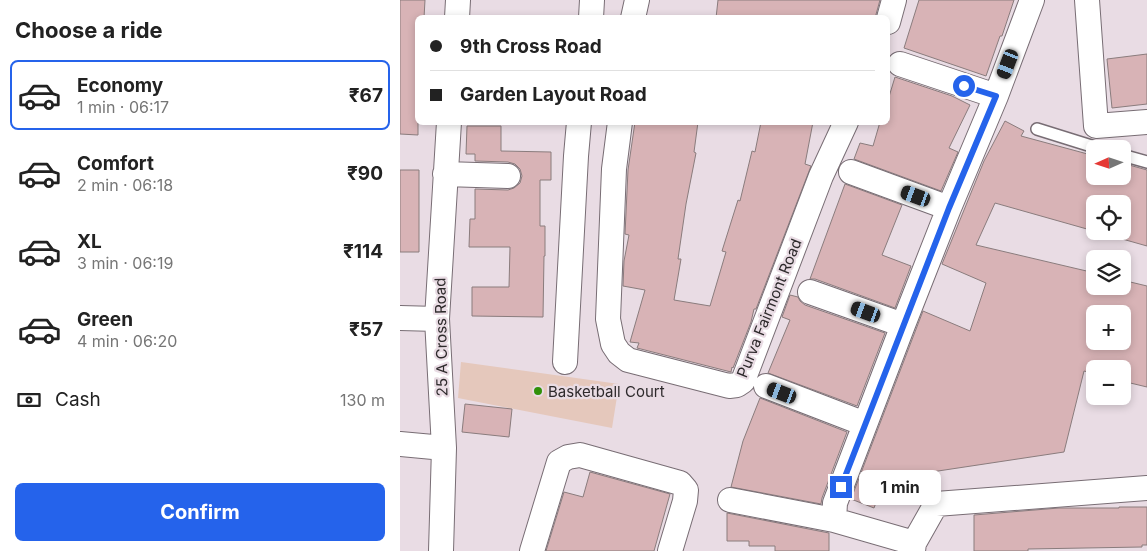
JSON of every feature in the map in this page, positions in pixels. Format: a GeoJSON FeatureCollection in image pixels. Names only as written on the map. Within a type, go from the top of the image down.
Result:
{"type":"FeatureCollection","features":[{"type":"Feature","properties":{"kind":"street"},"geometry":{"type":"LineString","coordinates":[[456,15],[458,0]]}},
{"type":"Feature","properties":{"kind":"street"},"geometry":{"type":"LineString","coordinates":[[590,15],[592,0]]}},
{"type":"Feature","properties":{"kind":"street"},"geometry":{"type":"LineString","coordinates":[[634,15],[636,0]]}},
{"type":"Feature","properties":{"kind":"street"},"geometry":{"type":"LineString","coordinates":[[890,15],[894,0]]}},
{"type":"Feature","properties":{"kind":"street"},"geometry":{"type":"LineString","coordinates":[[834,520],[835,502],[949,208],[996,96],[1032,0]]}},
{"type":"Feature","properties":{"kind":"street"},"geometry":{"type":"LineString","coordinates":[[1087,0],[1096,126],[1147,122]]}},
{"type":"Feature","properties":{"kind":"street"},"geometry":{"type":"LineString","coordinates":[[900,64],[996,96]]}},
{"type":"Feature","properties":{"kind":"street","name":"25 A Cross Road"},"geometry":{"type":"LineString","coordinates":[[441,551],[444,448],[437,319],[449,125]]}},
{"type":"Feature","properties":{"kind":"street"},"geometry":{"type":"LineString","coordinates":[[565,362],[579,125]]}},
{"type":"Feature","properties":{"kind":"street","name":"Purva Fairmont Road"},"geometry":{"type":"LineString","coordinates":[[620,125],[614,169],[608,319],[613,344],[619,353],[628,360],[729,386],[743,381],[821,176],[845,125]]}},
{"type":"Feature","properties":{"kind":"street"},"geometry":{"type":"LineString","coordinates":[[850,172],[949,208]]}},
{"type":"Feature","properties":{"kind":"street"},"geometry":{"type":"LineString","coordinates":[[445,174],[508,176]]}},
{"type":"Feature","properties":{"kind":"street"},"geometry":{"type":"LineString","coordinates":[[810,292],[903,326]]}},
{"type":"Feature","properties":{"kind":"street"},"geometry":{"type":"LineString","coordinates":[[400,318],[437,319]]}},
{"type":"Feature","properties":{"kind":"street"},"geometry":{"type":"LineString","coordinates":[[766,386],[865,424]]}},
{"type":"Feature","properties":{"kind":"street"},"geometry":{"type":"LineString","coordinates":[[400,444],[444,448]]}},
{"type":"Feature","properties":{"kind":"street"},"geometry":{"type":"LineString","coordinates":[[532,551],[559,462],[568,457],[580,455],[680,483],[686,490],[685,500],[670,551]]}},
{"type":"Feature","properties":{"kind":"street"},"geometry":{"type":"LineString","coordinates":[[730,500],[834,520],[914,547],[936,504],[1147,488]]}},
{"type":"Feature","properties":{"kind":"lane"},"geometry":{"type":"LineString","coordinates":[[1037,129],[1086,144]]}},
{"type":"Feature","properties":{"kind":"lane"},"geometry":{"type":"LineString","coordinates":[[1131,158],[1147,162]]}},
{"type":"Feature","properties":{"kind":"shaded area","name":"Basketball Court"},"geometry":{"type":"Polygon","coordinates":[[[461,362],[619,384],[612,428],[458,398],[461,362]]]}},
{"type":"Feature","properties":{"kind":"building"},"geometry":{"type":"Polygon","coordinates":[[[400,0],[425,0],[424,15],[415,15],[415,125],[418,125],[418,135],[400,134],[400,0]]]}},
{"type":"Feature","properties":{"kind":"building"},"geometry":{"type":"Polygon","coordinates":[[[718,0],[880,0],[876,15],[716,15],[718,0]]]}},
{"type":"Feature","properties":{"kind":"building"},"geometry":{"type":"Polygon","coordinates":[[[919,0],[1014,0],[986,76],[904,48],[919,0]]]}},
{"type":"Feature","properties":{"kind":"building"},"geometry":{"type":"Polygon","coordinates":[[[1147,54],[1147,104],[1112,108],[1107,59],[1147,54]]]}},
{"type":"Feature","properties":{"kind":"building"},"geometry":{"type":"Polygon","coordinates":[[[895,77],[952,96],[970,105],[949,148],[958,152],[941,191],[854,159],[860,143],[873,146],[879,125],[890,125],[890,93],[895,77]]]}},
{"type":"Feature","properties":{"kind":"building"},"geometry":{"type":"Polygon","coordinates":[[[1005,121],[1024,131],[1021,136],[1086,154],[1086,185],[1131,185],[1131,166],[1147,170],[1147,246],[1126,240],[1131,240],[1131,195],[1086,195],[1086,229],[995,203],[976,245],[1086,271],[1086,295],[1131,295],[1131,282],[1147,286],[1147,387],[1131,383],[1131,360],[1086,360],[1086,372],[1084,371],[1064,452],[885,479],[874,508],[851,499],[923,311],[970,331],[986,283],[942,264],[984,161],[1005,121]]]}},
{"type":"Feature","properties":{"kind":"building"},"geometry":{"type":"Polygon","coordinates":[[[635,125],[698,125],[694,152],[696,153],[686,204],[678,259],[681,259],[674,300],[710,306],[726,252],[722,251],[738,200],[740,201],[752,151],[755,152],[760,125],[812,125],[805,164],[811,166],[731,372],[637,348],[639,343],[630,342],[645,290],[623,286],[624,261],[629,235],[625,234],[628,170],[635,125]]]}},
{"type":"Feature","properties":{"kind":"building"},"geometry":{"type":"Polygon","coordinates":[[[467,126],[501,126],[501,151],[551,152],[551,180],[540,180],[540,226],[545,226],[543,317],[472,316],[472,287],[509,287],[510,247],[469,247],[470,219],[475,219],[475,189],[508,190],[520,183],[522,176],[520,169],[515,164],[475,161],[475,154],[466,154],[467,126]]]}},
{"type":"Feature","properties":{"kind":"building"},"geometry":{"type":"Polygon","coordinates":[[[400,170],[419,170],[419,252],[400,252],[400,170]]]}},
{"type":"Feature","properties":{"kind":"building"},"geometry":{"type":"Polygon","coordinates":[[[845,184],[902,205],[882,255],[911,266],[895,308],[815,279],[810,279],[845,184]]]}},
{"type":"Feature","properties":{"kind":"building"},"geometry":{"type":"Polygon","coordinates":[[[790,295],[798,297],[805,305],[885,333],[857,406],[768,373],[790,320],[782,317],[790,295]]]}},
{"type":"Feature","properties":{"kind":"building"},"geometry":{"type":"Polygon","coordinates":[[[760,398],[847,432],[821,504],[731,487],[743,441],[760,398]]]}},
{"type":"Feature","properties":{"kind":"building"},"geometry":{"type":"Polygon","coordinates":[[[465,404],[512,409],[509,437],[462,432],[465,404]]]}},
{"type":"Feature","properties":{"kind":"building"},"geometry":{"type":"Polygon","coordinates":[[[590,472],[670,494],[654,551],[546,551],[564,492],[583,497],[590,472]]]}},
{"type":"Feature","properties":{"kind":"building"},"geometry":{"type":"Polygon","coordinates":[[[1147,507],[1147,545],[1142,545],[1142,547],[1028,549],[1028,551],[974,551],[974,515],[1059,508],[1147,507]]]}},
{"type":"Feature","properties":{"kind":"building"},"geometry":{"type":"Polygon","coordinates":[[[727,513],[829,533],[829,551],[775,551],[775,546],[749,546],[749,541],[727,541],[727,513]]]}},
{"type":"Feature","properties":{"kind":"place","name":"Basketball Court"},"geometry":{"type":"Point","coordinates":[538,391]}},
{"type":"Feature","properties":{"kind":"route"},"geometry":{"type":"LineString","coordinates":[[841,487],[949,208],[996,96],[964,86]]}}]}
